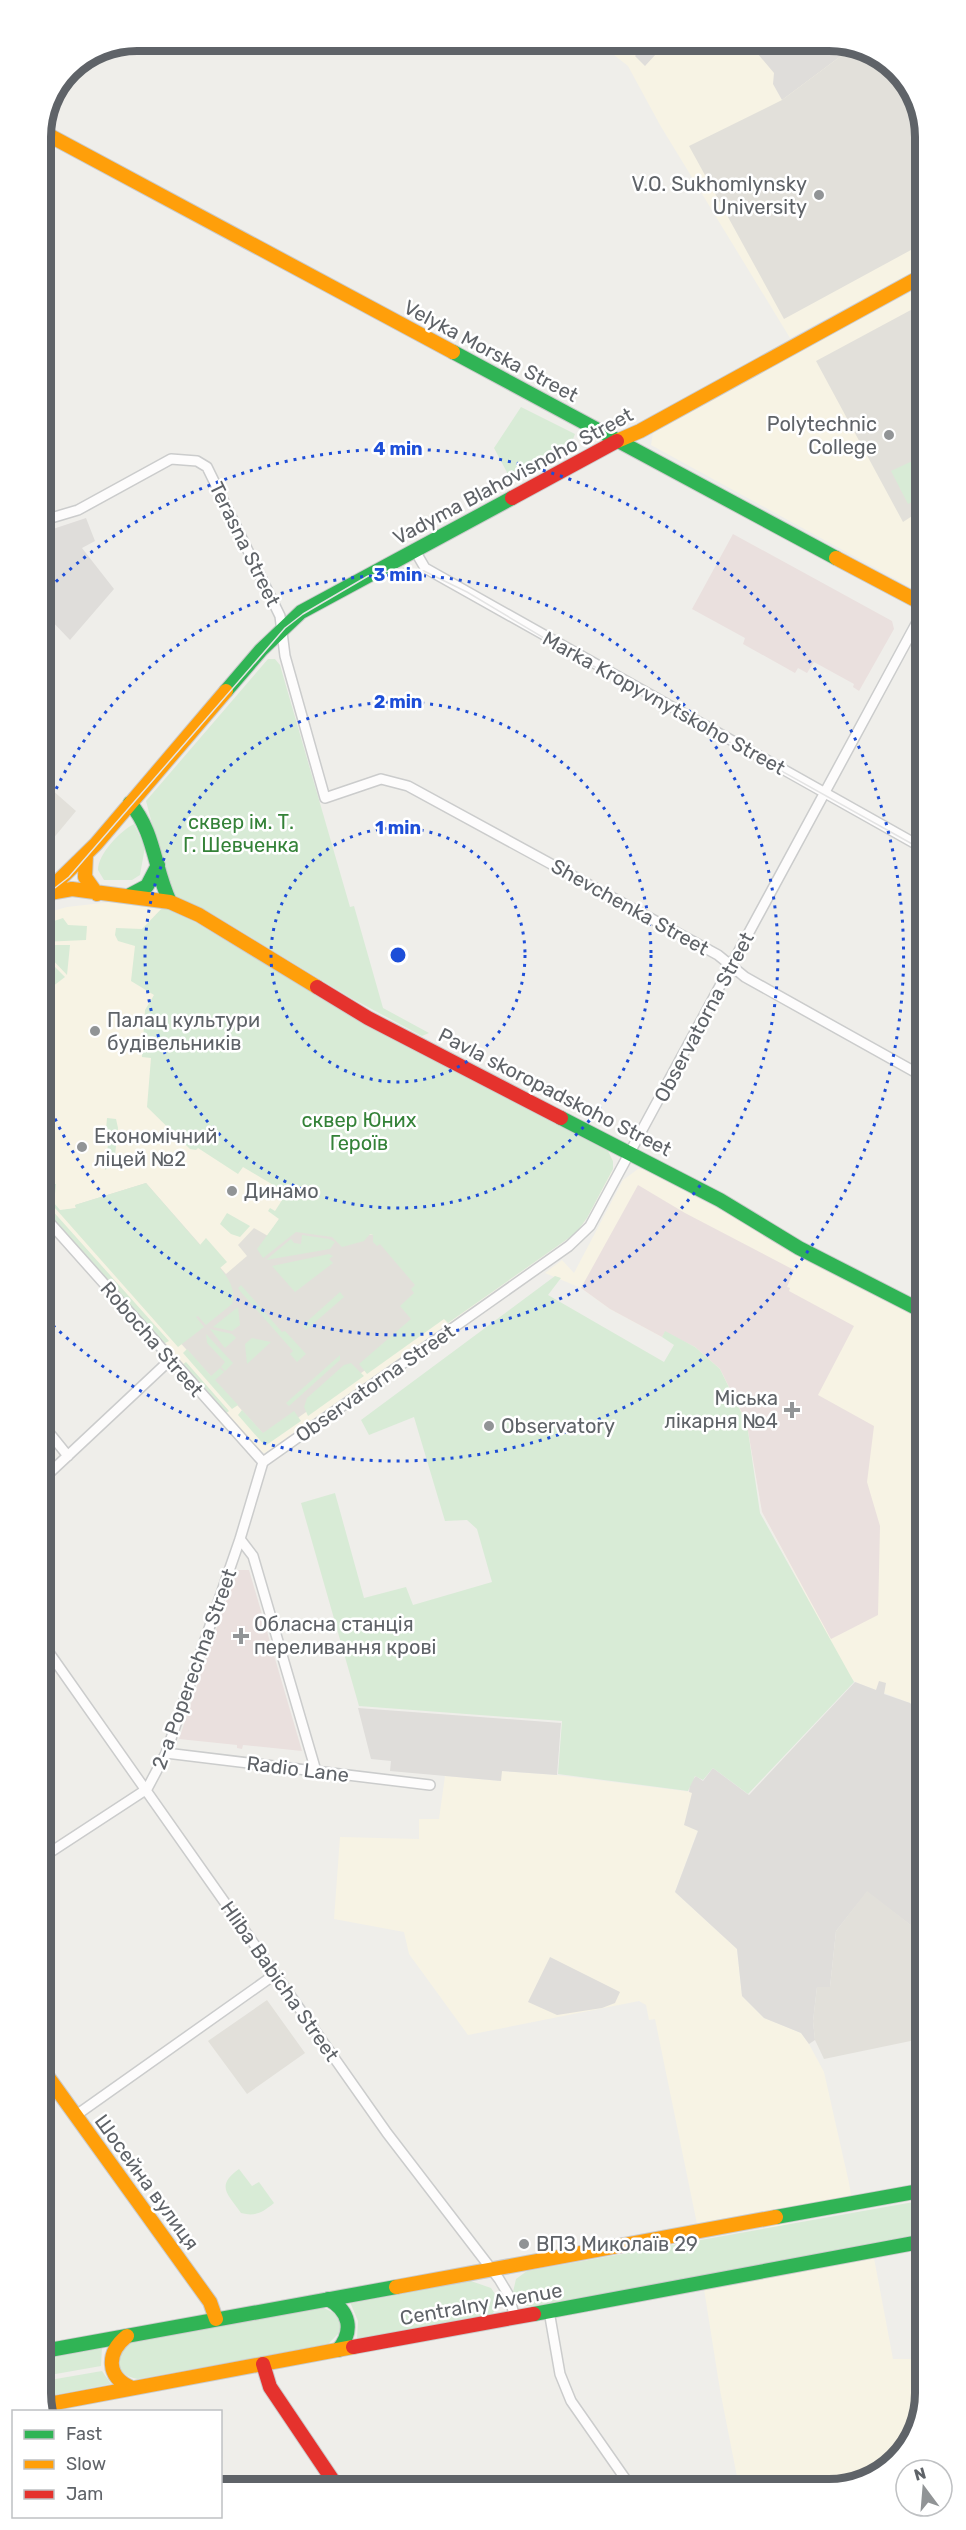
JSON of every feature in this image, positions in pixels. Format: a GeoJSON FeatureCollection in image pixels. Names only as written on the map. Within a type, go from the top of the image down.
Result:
{"type":"FeatureCollection","features":[{"type":"Feature","properties":{"kind":"main road","name":"Velyka Morska Street"},"geometry":{"type":"LineString","coordinates":[[51,136],[915,600]]}},
{"type":"Feature","properties":{"kind":"main road","name":"Vadyma Blahovisnoho Street"},"geometry":{"type":"LineString","coordinates":[[51,888],[86,855],[281,628],[325,597],[640,430],[915,280]]}},
{"type":"Feature","properties":{"kind":"main road"},"geometry":{"type":"LineString","coordinates":[[130,803],[143,818],[162,886],[170,902]]}},
{"type":"Feature","properties":{"kind":"main road"},"geometry":{"type":"LineString","coordinates":[[86,855],[83,873],[85,882],[97,894]]}},
{"type":"Feature","properties":{"kind":"main road"},"geometry":{"type":"LineString","coordinates":[[123,898],[140,892],[147,886],[158,865]]}},
{"type":"Feature","properties":{"kind":"main road","name":"Pavla skoropadskoho Street"},"geometry":{"type":"LineString","coordinates":[[51,893],[72,889],[123,898],[170,902],[199,915],[368,1018],[720,1200],[799,1248],[915,1307]]}},
{"type":"Feature","properties":{"kind":"main road","name":"Шосейна вулиця"},"geometry":{"type":"LineString","coordinates":[[51,2082],[210,2302],[216,2319]]}},
{"type":"Feature","properties":{"kind":"main road","name":"Centralny Avenue"},"geometry":{"type":"LineString","coordinates":[[51,2350],[915,2192]]}},
{"type":"Feature","properties":{"kind":"main road","name":"Centralny Avenue"},"geometry":{"type":"LineString","coordinates":[[52,2403],[915,2243]]}},
{"type":"Feature","properties":{"kind":"main road"},"geometry":{"type":"LineString","coordinates":[[328,2299],[342,2308],[349,2322],[347,2337],[338,2350]]}},
{"type":"Feature","properties":{"kind":"main road"},"geometry":{"type":"LineString","coordinates":[[127,2336],[113,2349],[110,2367],[116,2379],[132,2388]]}},
{"type":"Feature","properties":{"kind":"main road"},"geometry":{"type":"LineString","coordinates":[[263,2364],[270,2388],[332,2479]]}},
{"type":"Feature","properties":{"kind":"street","name":"Terasna Street"},"geometry":{"type":"LineString","coordinates":[[51,517],[78,510],[171,459],[197,461],[207,467],[275,604],[285,656],[325,798]]}},
{"type":"Feature","properties":{"kind":"street","name":"Marka Kropyvnytskoho Street"},"geometry":{"type":"LineString","coordinates":[[414,549],[425,568],[915,844]]}},
{"type":"Feature","properties":{"kind":"street","name":"Observatorna Street"},"geometry":{"type":"LineString","coordinates":[[263,1462],[568,1246],[590,1226],[915,626]]}},
{"type":"Feature","properties":{"kind":"street","name":"Shevchenka Street"},"geometry":{"type":"LineString","coordinates":[[325,798],[381,779],[408,786],[732,965],[745,977],[915,1072]]}},
{"type":"Feature","properties":{"kind":"street","name":"Robocha Street"},"geometry":{"type":"LineString","coordinates":[[51,1224],[263,1462]]}},
{"type":"Feature","properties":{"kind":"street"},"geometry":{"type":"LineString","coordinates":[[51,1472],[170,1360]]}},
{"type":"Feature","properties":{"kind":"street"},"geometry":{"type":"LineString","coordinates":[[51,1436],[68,1456]]}},
{"type":"Feature","properties":{"kind":"street","name":"2-a Poperechna Street"},"geometry":{"type":"LineString","coordinates":[[51,1852],[147,1789],[166,1753],[240,1539],[263,1462]]}},
{"type":"Feature","properties":{"kind":"street"},"geometry":{"type":"LineString","coordinates":[[240,1539],[253,1556],[316,1771]]}},
{"type":"Feature","properties":{"kind":"street","name":"Hliba Babicha Street"},"geometry":{"type":"LineString","coordinates":[[51,1655],[147,1789],[274,1975],[419,2176],[508,2294],[515,2317]]}},
{"type":"Feature","properties":{"kind":"street","name":"Radio Lane"},"geometry":{"type":"LineString","coordinates":[[166,1753],[430,1785]]}},
{"type":"Feature","properties":{"kind":"street"},"geometry":{"type":"LineString","coordinates":[[75,2116],[274,1975]]}},
{"type":"Feature","properties":{"kind":"street"},"geometry":{"type":"LineString","coordinates":[[549,2311],[560,2374],[571,2401],[625,2479]]}},
{"type":"Feature","properties":{"kind":"shaded area","name":"V.O. Sukhomlynsky University"},"geometry":{"type":"Polygon","coordinates":[[[609,51],[834,51],[867,60],[881,69],[894,80],[900,89],[908,104],[914,126],[915,271],[790,338],[660,125],[628,66],[609,51]]]}},
{"type":"Feature","properties":{"kind":"shaded area"},"geometry":{"type":"Polygon","coordinates":[[[640,51],[659,51],[645,66],[635,56],[640,51]]]}},
{"type":"Feature","properties":{"kind":"shaded area"},"geometry":{"type":"Polygon","coordinates":[[[755,51],[845,53],[782,100],[773,84],[774,73],[755,51]]]}},
{"type":"Feature","properties":{"kind":"shaded area","name":"V.O. Sukhomlynsky University"},"geometry":{"type":"Polygon","coordinates":[[[845,53],[856,56],[867,60],[894,80],[908,104],[915,137],[915,248],[784,319],[689,146],[782,100],[845,53]]]}},
{"type":"Feature","properties":{"kind":"shaded area"},"geometry":{"type":"Polygon","coordinates":[[[915,290],[915,590],[651,445],[653,433],[660,426],[915,290]]]}},
{"type":"Feature","properties":{"kind":"shaded area","name":"Polytechnic College"},"geometry":{"type":"Polygon","coordinates":[[[915,308],[915,514],[903,522],[816,361],[915,308]]]}},
{"type":"Feature","properties":{"kind":"shaded area"},"geometry":{"type":"Polygon","coordinates":[[[86,518],[95,541],[82,548],[114,589],[70,640],[51,620],[51,530],[86,518]]]}},
{"type":"Feature","properties":{"kind":"shaded area"},"geometry":{"type":"Polygon","coordinates":[[[733,534],[892,621],[894,629],[859,691],[853,687],[854,684],[814,662],[807,673],[798,668],[795,673],[743,644],[745,638],[692,609],[733,534]]]}},
{"type":"Feature","properties":{"kind":"shaded area"},"geometry":{"type":"Polygon","coordinates":[[[51,789],[76,811],[51,841],[51,789]]]}},
{"type":"Feature","properties":{"kind":"shaded area"},"geometry":{"type":"Polygon","coordinates":[[[120,901],[163,907],[195,922],[360,1022],[603,1148],[608,1151],[613,1161],[612,1172],[587,1218],[576,1233],[265,1453],[260,1452],[51,1216],[51,911],[67,907],[120,901]]]}},
{"type":"Feature","properties":{"kind":"shaded area","name":"Міська лікарня №4"},"geometry":{"type":"Polygon","coordinates":[[[638,1169],[643,1169],[915,1312],[915,1708],[910,1703],[855,1682],[848,1674],[762,1512],[748,1431],[666,1332],[662,1337],[610,1309],[581,1288],[545,1273],[562,1260],[574,1273],[623,1180],[638,1169]]]}},
{"type":"Feature","properties":{"kind":"shaded area"},"geometry":{"type":"Polygon","coordinates":[[[146,1183],[226,1274],[247,1256],[238,1245],[254,1228],[268,1236],[279,1219],[373,1235],[443,1315],[268,1439],[60,1211],[76,1208],[75,1205],[146,1183]]]}},
{"type":"Feature","properties":{"kind":"shaded area","name":"Міська лікарня №4"},"geometry":{"type":"Polygon","coordinates":[[[638,1185],[685,1213],[794,1270],[787,1287],[790,1288],[789,1291],[854,1326],[818,1395],[874,1426],[867,1482],[880,1526],[878,1615],[831,1639],[762,1512],[748,1431],[743,1415],[720,1369],[695,1347],[665,1332],[662,1337],[610,1309],[581,1288],[638,1185]]]}},
{"type":"Feature","properties":{"kind":"shaded area","name":"Обласна станція переливання крові"},"geometry":{"type":"Polygon","coordinates":[[[236,1570],[249,1570],[302,1751],[243,1745],[242,1749],[237,1748],[237,1745],[179,1739],[236,1570]]]}},
{"type":"Feature","properties":{"kind":"shaded area"},"geometry":{"type":"Polygon","coordinates":[[[879,1681],[886,1683],[884,1694],[910,1703],[915,1708],[915,1928],[867,1892],[836,1931],[830,1987],[817,1987],[813,2021],[815,2040],[809,2044],[801,2033],[764,2018],[742,1996],[737,1949],[675,1892],[698,1831],[684,1825],[692,1793],[689,1792],[690,1783],[696,1776],[703,1781],[713,1768],[749,1795],[855,1682],[876,1690],[879,1681]]]}},
{"type":"Feature","properties":{"kind":"shaded area"},"geometry":{"type":"Polygon","coordinates":[[[358,1708],[561,1723],[557,1775],[502,1771],[501,1781],[390,1771],[391,1761],[371,1759],[358,1708]]]}},
{"type":"Feature","properties":{"kind":"shaded area"},"geometry":{"type":"Polygon","coordinates":[[[501,1771],[557,1775],[692,1792],[698,1830],[675,1892],[737,1949],[742,1996],[764,2018],[801,2033],[809,2044],[824,2072],[849,2183],[852,2201],[786,2212],[798,2271],[874,2258],[893,2359],[915,2359],[915,2393],[910,2420],[897,2445],[886,2458],[877,2464],[862,2472],[840,2478],[737,2479],[704,2289],[777,2276],[765,2216],[727,2223],[725,2218],[697,2224],[655,2019],[649,2020],[646,2005],[639,2001],[468,2035],[409,1954],[404,1932],[334,1919],[340,1837],[419,1839],[419,1819],[439,1819],[445,1776],[500,1781],[501,1771]]]}},
{"type":"Feature","properties":{"kind":"shaded area"},"geometry":{"type":"Polygon","coordinates":[[[867,1891],[915,1928],[915,2040],[824,2059],[815,2040],[813,2021],[817,1987],[830,1987],[836,1931],[867,1891]]]}},
{"type":"Feature","properties":{"kind":"shaded area"},"geometry":{"type":"Polygon","coordinates":[[[550,1957],[620,1992],[615,2003],[602,2008],[557,2015],[528,2002],[550,1957]]]}},
{"type":"Feature","properties":{"kind":"shaded area"},"geometry":{"type":"Polygon","coordinates":[[[267,2000],[305,2053],[247,2094],[208,2041],[267,2000]]]}},
{"type":"Feature","properties":{"kind":"green space"},"geometry":{"type":"Polygon","coordinates":[[[521,407],[575,434],[569,449],[511,480],[494,448],[521,407]]]}},
{"type":"Feature","properties":{"kind":"green space"},"geometry":{"type":"Polygon","coordinates":[[[915,460],[915,500],[908,504],[891,471],[915,460]]]}},
{"type":"Feature","properties":{"kind":"green space","name":"сквер ім. Т. Г. Шевченка"},"geometry":{"type":"Polygon","coordinates":[[[268,659],[275,659],[280,665],[350,907],[354,906],[383,1008],[429,1033],[422,1036],[351,998],[206,910],[171,895],[146,801],[268,659]]]}},
{"type":"Feature","properties":{"kind":"green space"},"geometry":{"type":"Polygon","coordinates":[[[134,824],[145,847],[140,875],[132,880],[104,880],[98,870],[102,857],[116,837],[134,824]]]}},
{"type":"Feature","properties":{"kind":"green space","name":"сквер Юних Героїв"},"geometry":{"type":"Polygon","coordinates":[[[163,907],[195,922],[360,1022],[608,1151],[613,1161],[613,1169],[587,1218],[576,1233],[448,1323],[444,1319],[367,1374],[359,1364],[411,1319],[400,1306],[414,1293],[411,1289],[415,1285],[380,1244],[377,1246],[373,1242],[373,1235],[370,1234],[364,1241],[342,1247],[332,1237],[296,1232],[263,1258],[257,1249],[279,1219],[268,1211],[270,1208],[275,1211],[284,1197],[278,1193],[280,1189],[243,1167],[238,1174],[198,1148],[190,1149],[147,1107],[151,1058],[142,1057],[145,1010],[154,995],[131,981],[135,946],[118,941],[115,935],[116,928],[142,929],[163,907]]]}},
{"type":"Feature","properties":{"kind":"green space"},"geometry":{"type":"Polygon","coordinates":[[[63,918],[68,925],[87,926],[86,940],[51,942],[51,922],[63,918]]]}},
{"type":"Feature","properties":{"kind":"green space"},"geometry":{"type":"Polygon","coordinates":[[[51,945],[70,945],[67,975],[51,958],[51,945]]]}},
{"type":"Feature","properties":{"kind":"green space"},"geometry":{"type":"Polygon","coordinates":[[[51,963],[65,977],[51,988],[51,963]]]}},
{"type":"Feature","properties":{"kind":"green space"},"geometry":{"type":"Polygon","coordinates":[[[107,1118],[116,1119],[118,1128],[114,1164],[105,1170],[108,1144],[105,1141],[107,1118]]]}},
{"type":"Feature","properties":{"kind":"green space"},"geometry":{"type":"Polygon","coordinates":[[[146,1183],[200,1245],[206,1238],[227,1262],[220,1268],[232,1288],[232,1304],[206,1325],[198,1316],[196,1317],[204,1327],[178,1347],[51,1204],[51,1184],[56,1184],[54,1203],[60,1210],[76,1208],[75,1205],[146,1183]]]}},
{"type":"Feature","properties":{"kind":"green space"},"geometry":{"type":"Polygon","coordinates":[[[51,1209],[169,1341],[163,1344],[51,1216],[51,1209]]]}},
{"type":"Feature","properties":{"kind":"green space"},"geometry":{"type":"Polygon","coordinates":[[[227,1213],[250,1226],[240,1237],[231,1234],[220,1224],[227,1213]]]}},
{"type":"Feature","properties":{"kind":"green space"},"geometry":{"type":"Polygon","coordinates":[[[302,1235],[335,1242],[330,1249],[266,1260],[291,1239],[294,1243],[301,1244],[302,1235]]]}},
{"type":"Feature","properties":{"kind":"green space"},"geometry":{"type":"Polygon","coordinates":[[[329,1254],[333,1256],[329,1259],[333,1263],[295,1292],[272,1266],[329,1254]]]}},
{"type":"Feature","properties":{"kind":"green space"},"geometry":{"type":"Polygon","coordinates":[[[555,1276],[561,1278],[548,1295],[664,1362],[674,1345],[662,1337],[665,1331],[695,1347],[720,1369],[748,1431],[760,1513],[854,1682],[748,1794],[713,1768],[703,1780],[695,1776],[688,1791],[558,1774],[562,1721],[359,1706],[301,1503],[335,1493],[364,1598],[406,1587],[413,1605],[492,1582],[477,1529],[467,1520],[445,1521],[414,1417],[369,1435],[361,1420],[555,1276]]]}},
{"type":"Feature","properties":{"kind":"green space"},"geometry":{"type":"Polygon","coordinates":[[[241,1285],[282,1332],[285,1331],[306,1354],[297,1362],[290,1354],[293,1351],[240,1291],[238,1288],[241,1285]]]}},
{"type":"Feature","properties":{"kind":"green space"},"geometry":{"type":"Polygon","coordinates":[[[340,1292],[344,1297],[306,1330],[302,1326],[340,1292]]]}},
{"type":"Feature","properties":{"kind":"green space"},"geometry":{"type":"Polygon","coordinates":[[[238,1307],[240,1325],[232,1331],[213,1327],[238,1307]]]}},
{"type":"Feature","properties":{"kind":"green space"},"geometry":{"type":"Polygon","coordinates":[[[210,1329],[232,1334],[236,1338],[225,1348],[210,1329]]]}},
{"type":"Feature","properties":{"kind":"green space"},"geometry":{"type":"Polygon","coordinates":[[[206,1334],[233,1363],[225,1371],[221,1367],[225,1362],[207,1343],[206,1334]]]}},
{"type":"Feature","properties":{"kind":"green space"},"geometry":{"type":"Polygon","coordinates":[[[252,1338],[271,1342],[247,1364],[245,1344],[252,1338]]]}},
{"type":"Feature","properties":{"kind":"green space"},"geometry":{"type":"Polygon","coordinates":[[[187,1349],[211,1376],[220,1368],[224,1372],[215,1380],[238,1405],[232,1409],[183,1353],[187,1349]]]}},
{"type":"Feature","properties":{"kind":"green space"},"geometry":{"type":"Polygon","coordinates":[[[340,1355],[340,1360],[289,1406],[286,1403],[340,1355]]]}},
{"type":"Feature","properties":{"kind":"green space"},"geometry":{"type":"Polygon","coordinates":[[[186,1362],[229,1411],[225,1414],[182,1365],[186,1362]]]}},
{"type":"Feature","properties":{"kind":"green space"},"geometry":{"type":"Polygon","coordinates":[[[351,1363],[364,1376],[308,1416],[304,1407],[307,1398],[344,1365],[351,1363]]]}},
{"type":"Feature","properties":{"kind":"green space"},"geometry":{"type":"Polygon","coordinates":[[[242,1410],[263,1433],[294,1411],[301,1421],[265,1446],[238,1415],[242,1410]]]}},
{"type":"Feature","properties":{"kind":"green space"},"geometry":{"type":"Polygon","coordinates":[[[239,2169],[252,2186],[259,2182],[274,2203],[259,2213],[241,2213],[226,2190],[227,2180],[239,2169]]]}},
{"type":"Feature","properties":{"kind":"green space"},"geometry":{"type":"Polygon","coordinates":[[[915,2202],[915,2236],[540,2306],[526,2306],[513,2292],[516,2279],[527,2271],[915,2202]]]}},
{"type":"Feature","properties":{"kind":"green space"},"geometry":{"type":"Polygon","coordinates":[[[468,2280],[491,2288],[501,2303],[492,2314],[357,2339],[358,2321],[350,2302],[468,2280]]]}},
{"type":"Feature","properties":{"kind":"green space"},"geometry":{"type":"Polygon","coordinates":[[[322,2307],[336,2314],[341,2324],[340,2332],[328,2344],[138,2379],[128,2376],[119,2366],[120,2351],[131,2342],[322,2307]]]}},
{"type":"Feature","properties":{"kind":"green space"},"geometry":{"type":"Polygon","coordinates":[[[102,2347],[101,2366],[51,2375],[51,2357],[102,2347]]]}},
{"type":"Feature","properties":{"kind":"green space"},"geometry":{"type":"Polygon","coordinates":[[[102,2371],[111,2384],[51,2396],[51,2380],[102,2371]]]}},
{"type":"Feature","properties":{"kind":"tram line"},"geometry":{"type":"LineString","coordinates":[[51,891],[69,877],[285,628],[303,614],[368,576],[401,568],[424,571],[467,592],[554,644],[915,846]]}},
{"type":"Feature","properties":{"kind":"traffic: fast"},"geometry":{"type":"LineString","coordinates":[[453,352],[836,558]]}},
{"type":"Feature","properties":{"kind":"traffic: fast"},"geometry":{"type":"LineString","coordinates":[[226,691],[261,650],[301,612],[512,498]]}},
{"type":"Feature","properties":{"kind":"traffic: fast"},"geometry":{"type":"LineString","coordinates":[[130,803],[145,826],[170,902]]}},
{"type":"Feature","properties":{"kind":"traffic: fast"},"geometry":{"type":"LineString","coordinates":[[128,896],[147,886],[158,865]]}},
{"type":"Feature","properties":{"kind":"traffic: fast"},"geometry":{"type":"LineString","coordinates":[[561,1118],[720,1200],[799,1248],[915,1307]]}},
{"type":"Feature","properties":{"kind":"traffic: fast"},"geometry":{"type":"LineString","coordinates":[[776,2217],[915,2192]]}},
{"type":"Feature","properties":{"kind":"traffic: fast"},"geometry":{"type":"LineString","coordinates":[[534,2314],[915,2243]]}},
{"type":"Feature","properties":{"kind":"traffic: fast"},"geometry":{"type":"LineString","coordinates":[[51,2350],[396,2287]]}},
{"type":"Feature","properties":{"kind":"traffic: fast"},"geometry":{"type":"LineString","coordinates":[[328,2299],[341,2309],[347,2322],[346,2336],[338,2350]]}},
{"type":"Feature","properties":{"kind":"traffic: slow"},"geometry":{"type":"LineString","coordinates":[[51,136],[453,352]]}},
{"type":"Feature","properties":{"kind":"traffic: slow"},"geometry":{"type":"LineString","coordinates":[[617,441],[640,431],[915,280]]}},
{"type":"Feature","properties":{"kind":"traffic: slow"},"geometry":{"type":"LineString","coordinates":[[836,558],[915,600]]}},
{"type":"Feature","properties":{"kind":"traffic: slow"},"geometry":{"type":"LineString","coordinates":[[51,888],[96,844],[226,691]]}},
{"type":"Feature","properties":{"kind":"traffic: slow"},"geometry":{"type":"LineString","coordinates":[[86,855],[85,877],[97,894]]}},
{"type":"Feature","properties":{"kind":"traffic: slow"},"geometry":{"type":"LineString","coordinates":[[51,893],[72,889],[170,902],[199,915],[317,987]]}},
{"type":"Feature","properties":{"kind":"traffic: slow"},"geometry":{"type":"LineString","coordinates":[[51,2081],[210,2302],[216,2319]]}},
{"type":"Feature","properties":{"kind":"traffic: slow"},"geometry":{"type":"LineString","coordinates":[[396,2287],[776,2217]]}},
{"type":"Feature","properties":{"kind":"traffic: slow"},"geometry":{"type":"LineString","coordinates":[[127,2336],[115,2350],[112,2364],[117,2378],[132,2388]]}},
{"type":"Feature","properties":{"kind":"traffic: slow"},"geometry":{"type":"LineString","coordinates":[[52,2404],[353,2347]]}},
{"type":"Feature","properties":{"kind":"traffic: jam"},"geometry":{"type":"LineString","coordinates":[[512,498],[617,441]]}},
{"type":"Feature","properties":{"kind":"traffic: jam"},"geometry":{"type":"LineString","coordinates":[[317,987],[368,1018],[561,1118]]}},
{"type":"Feature","properties":{"kind":"traffic: jam"},"geometry":{"type":"LineString","coordinates":[[353,2347],[534,2314]]}},
{"type":"Feature","properties":{"kind":"traffic: jam"},"geometry":{"type":"LineString","coordinates":[[263,2364],[270,2387],[332,2479]]}},
{"type":"Feature","properties":{"kind":"place","name":"V.O. Sukhomlynsky University"},"geometry":{"type":"Point","coordinates":[819,195]}},
{"type":"Feature","properties":{"kind":"place","name":"Polytechnic College"},"geometry":{"type":"Point","coordinates":[889,435]}},
{"type":"Feature","properties":{"kind":"place","name":"Палац культури будівельників"},"geometry":{"type":"Point","coordinates":[95,1031]}},
{"type":"Feature","properties":{"kind":"place","name":"Економічний ліцей №2"},"geometry":{"type":"Point","coordinates":[82,1147]}},
{"type":"Feature","properties":{"kind":"place","name":"Динамо"},"geometry":{"type":"Point","coordinates":[232,1191]}},
{"type":"Feature","properties":{"kind":"place","name":"Міська лікарня №4"},"geometry":{"type":"Point","coordinates":[792,1410]}},
{"type":"Feature","properties":{"kind":"place","name":"Observatory"},"geometry":{"type":"Point","coordinates":[489,1426]}},
{"type":"Feature","properties":{"kind":"place","name":"Обласна станція переливання крові"},"geometry":{"type":"Point","coordinates":[241,1636]}},
{"type":"Feature","properties":{"kind":"place","name":"ВПЗ Миколаїв 29"},"geometry":{"type":"Point","coordinates":[524,2244]}}]}
